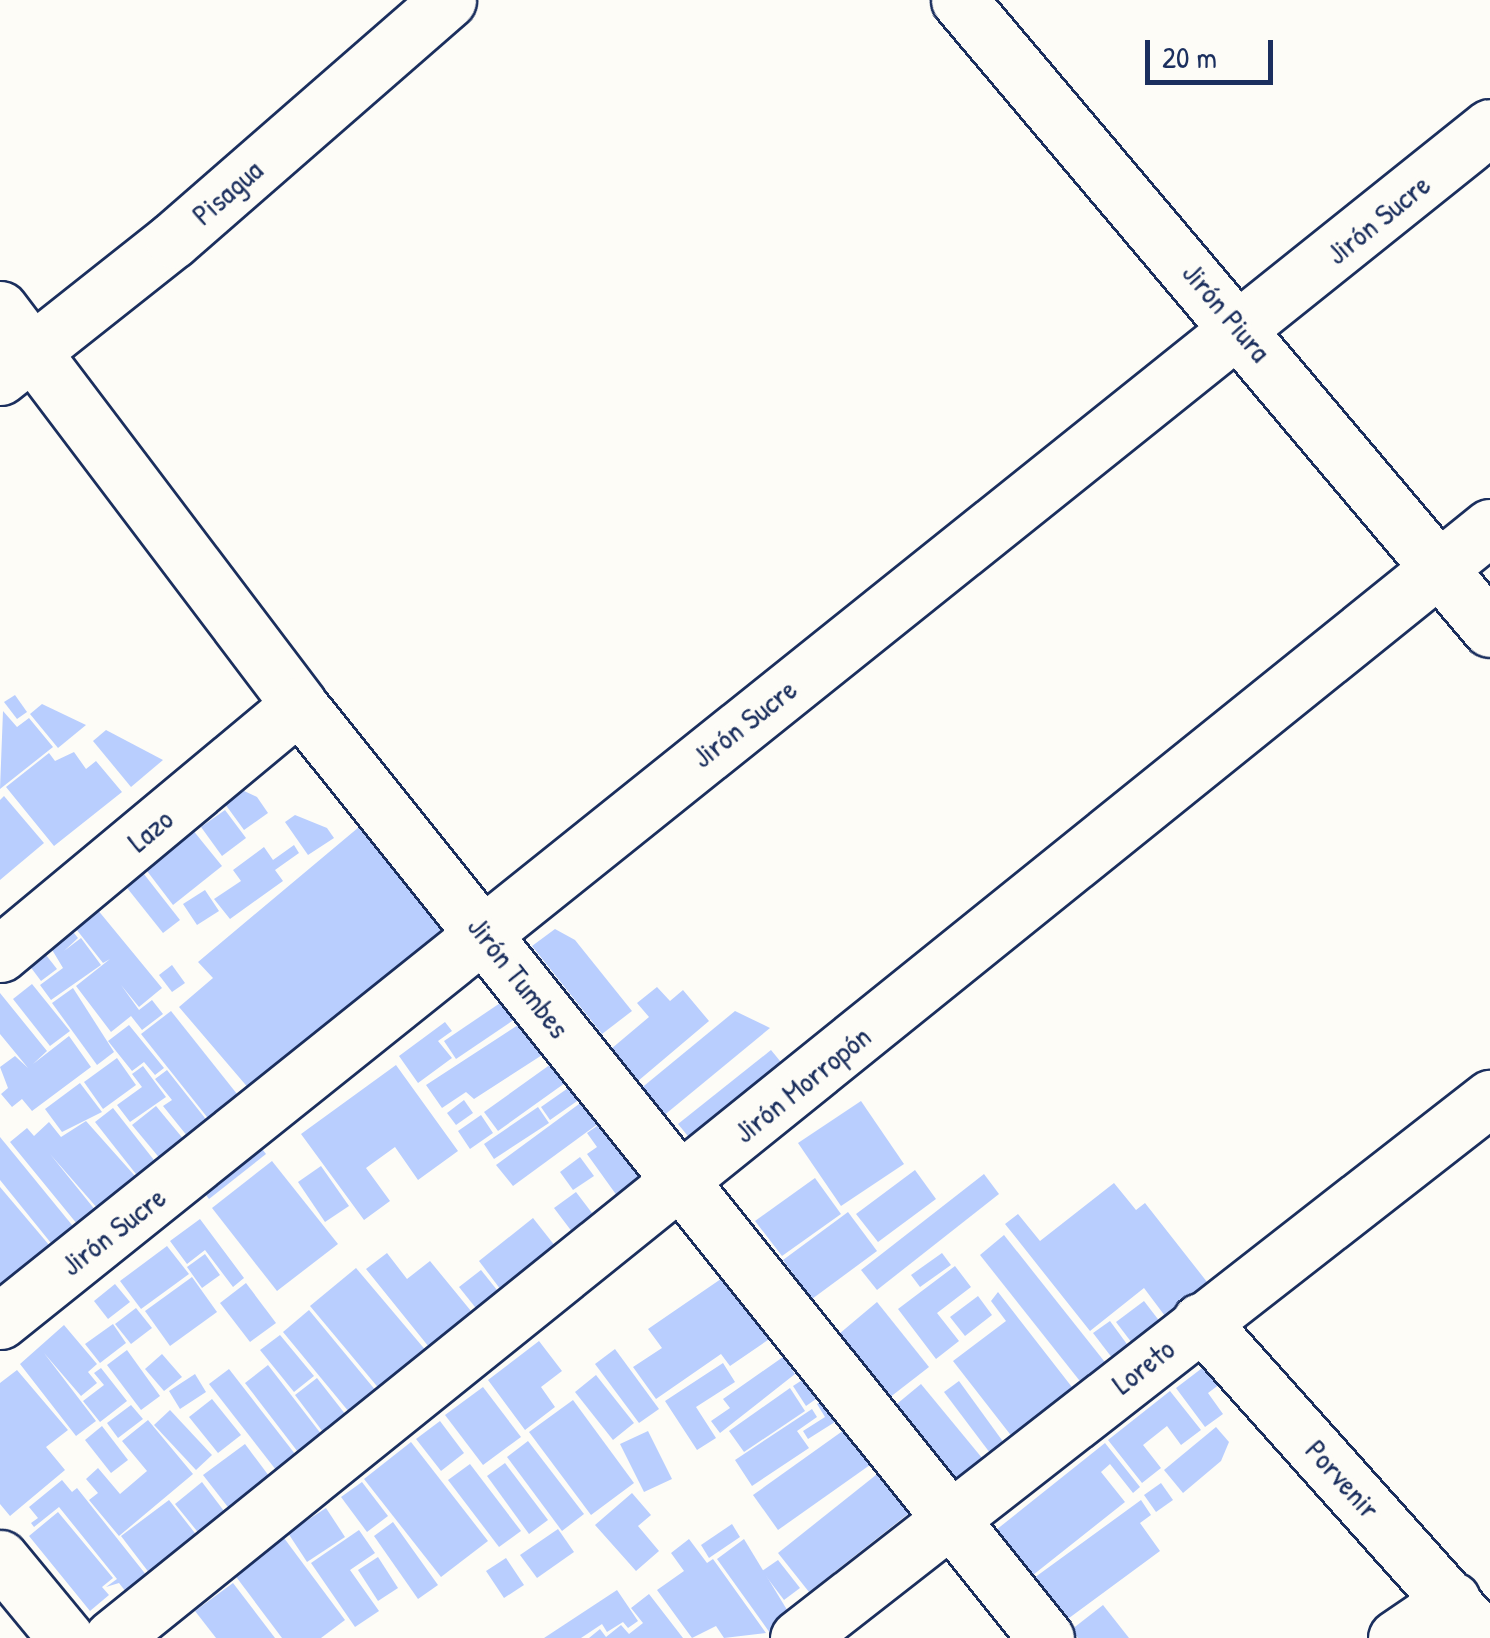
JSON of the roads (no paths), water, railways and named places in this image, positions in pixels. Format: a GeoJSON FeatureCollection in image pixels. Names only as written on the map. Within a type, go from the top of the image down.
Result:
{"type":"FeatureCollection","features":[{"type":"Feature","properties":{"kind":"street","name":"Pisagua"},"geometry":{"type":"LineString","coordinates":[[11,345],[173,240],[448,0]]}},
{"type":"Feature","properties":{"kind":"street","name":"Jirón Piura"},"geometry":{"type":"LineString","coordinates":[[959,0],[1242,329],[1490,629]]}},
{"type":"Feature","properties":{"kind":"street","name":"Jirón Sucre"},"geometry":{"type":"LineString","coordinates":[[0,1321],[488,936],[655,794],[1490,128]]}},
{"type":"Feature","properties":{"kind":"street","name":"Jirón Tumbes"},"geometry":{"type":"LineString","coordinates":[[11,345],[488,936],[680,1184],[952,1516],[1046,1638]]}},
{"type":"Feature","properties":{"kind":"street","name":"Jirón Morropón"},"geometry":{"type":"LineString","coordinates":[[112,1638],[680,1184],[1436,566],[1490,527]]}},
{"type":"Feature","properties":{"kind":"street","name":"Lazo"},"geometry":{"type":"LineString","coordinates":[[0,954],[299,705]]}},
{"type":"Feature","properties":{"kind":"street","name":"Loreto"},"geometry":{"type":"LineString","coordinates":[[798,1638],[1200,1321],[1483,1116]]}},
{"type":"Feature","properties":{"kind":"street","name":"Porvenir"},"geometry":{"type":"LineString","coordinates":[[1200,1321],[1468,1619]]}},
{"type":"Feature","properties":{"kind":"street"},"geometry":{"type":"LineString","coordinates":[[0,1558],[66,1638]]}},
{"type":"Feature","properties":{"kind":"street"},"geometry":{"type":"LineString","coordinates":[[1396,1638],[1468,1619]]}}]}
